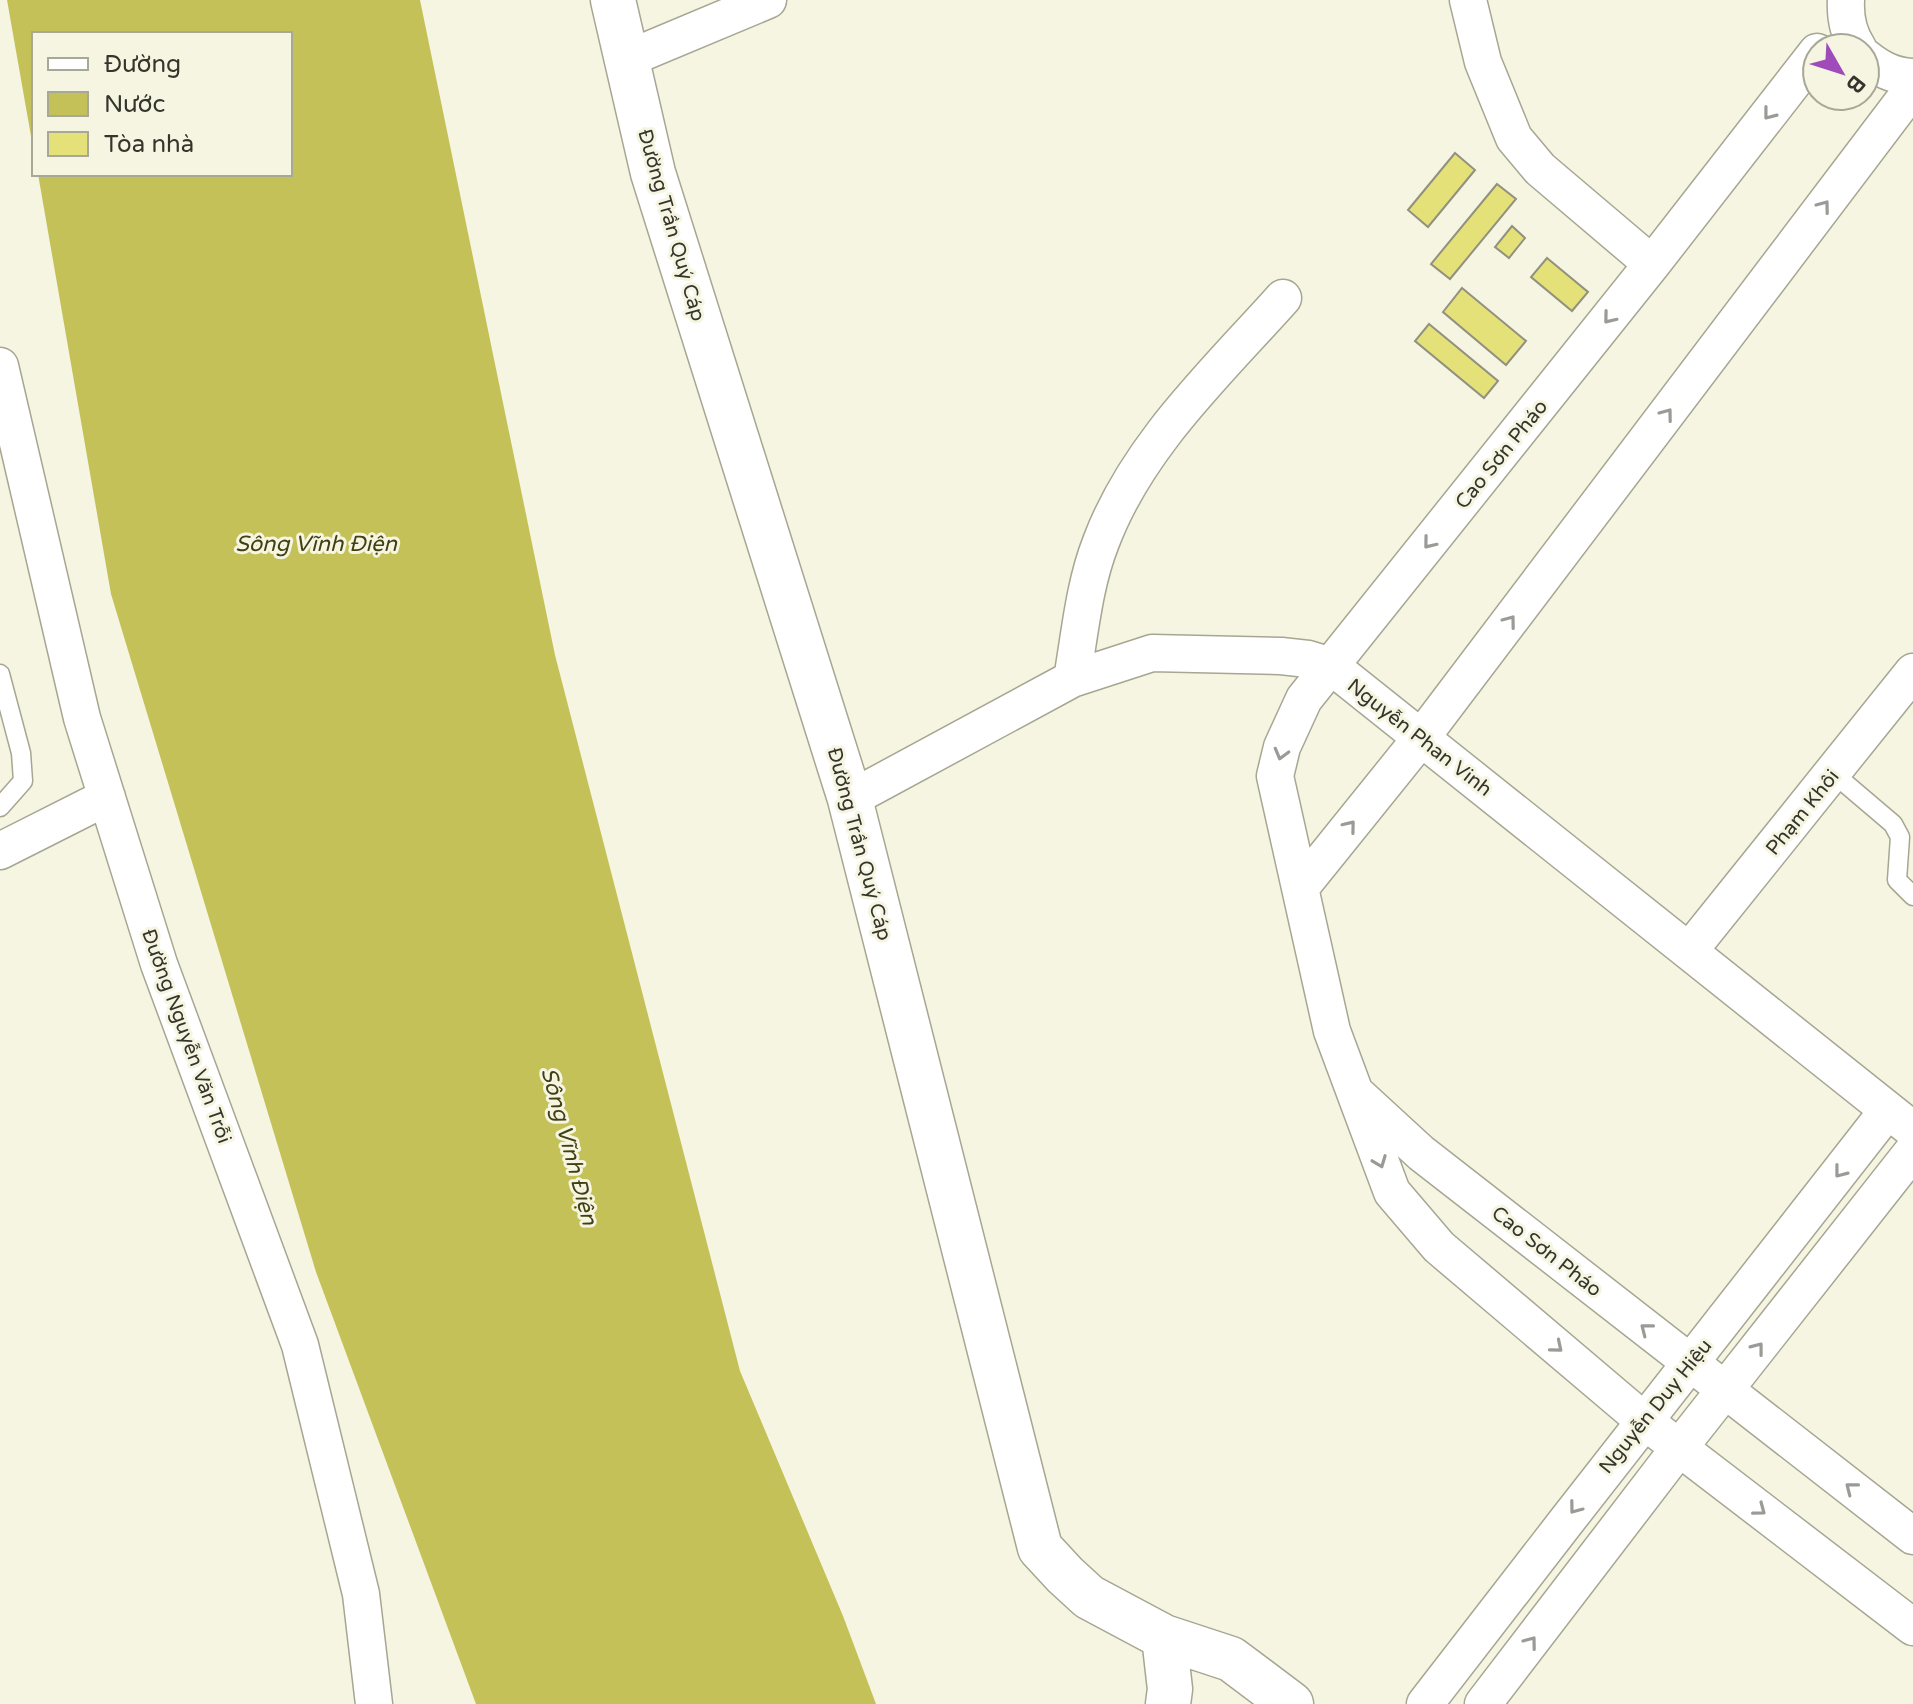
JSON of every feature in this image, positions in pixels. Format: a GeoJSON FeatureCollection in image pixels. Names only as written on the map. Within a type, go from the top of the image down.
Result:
{"type":"FeatureCollection","features":[{"type":"Feature","properties":{"kind":"main road","name":"Đường Trần Quý Cáp"},"geometry":{"type":"LineString","coordinates":[[613,0],[653,173],[850,799],[1040,1548],[1089,1597],[1164,1637],[1231,1659],[1291,1704]]}},
{"type":"Feature","properties":{"kind":"main road"},"geometry":{"type":"LineString","coordinates":[[1164,1637],[1170,1689],[1168,1704]]}},
{"type":"Feature","properties":{"kind":"street"},"geometry":{"type":"LineString","coordinates":[[627,59],[768,0]]}},
{"type":"Feature","properties":{"kind":"street"},"geometry":{"type":"LineString","coordinates":[[1468,0],[1483,62],[1514,138],[1540,169],[1652,264]]}},
{"type":"Feature","properties":{"kind":"street"},"geometry":{"type":"LineString","coordinates":[[1881,69],[1913,77]]}},
{"type":"Feature","properties":{"kind":"street","name":"Cao Sơn Pháo"},"geometry":{"type":"LineString","coordinates":[[1801,73],[1304,699],[1282,747],[1275,776],[1332,1031],[1352,1089],[1421,1153],[1913,1536]]}},
{"type":"Feature","properties":{"kind":"street"},"geometry":{"type":"LineString","coordinates":[[1301,887],[1421,738],[1913,88]]}},
{"type":"Feature","properties":{"kind":"street"},"geometry":{"type":"LineString","coordinates":[[1072,679],[1089,579],[1101,541],[1119,503],[1164,431],[1283,298]]}},
{"type":"Feature","properties":{"kind":"street","name":"Đường Nguyễn Văn Trỗi"},"geometry":{"type":"LineString","coordinates":[[0,366],[82,718],[159,964],[300,1345],[361,1594],[374,1704]]}},
{"type":"Feature","properties":{"kind":"street","name":"Nguyễn Phan Vinh"},"geometry":{"type":"LineString","coordinates":[[850,799],[1072,679],[1152,653],[1281,656],[1331,666],[1900,1120]]}},
{"type":"Feature","properties":{"kind":"street","name":"Phạm Khôi"},"geometry":{"type":"LineString","coordinates":[[1689,951],[1913,672]]}},
{"type":"Feature","properties":{"kind":"street"},"geometry":{"type":"LineString","coordinates":[[0,851],[107,797]]}},
{"type":"Feature","properties":{"kind":"street"},"geometry":{"type":"LineString","coordinates":[[1352,1089],[1392,1192],[1439,1247],[1643,1420],[1913,1627]]}},
{"type":"Feature","properties":{"kind":"street","name":"Nguyễn Duy Hiệu"},"geometry":{"type":"LineString","coordinates":[[1425,1704],[1643,1420],[1900,1120]]}},
{"type":"Feature","properties":{"kind":"street"},"geometry":{"type":"LineString","coordinates":[[1483,1704],[1679,1448],[1913,1151]]}},
{"type":"Feature","properties":{"kind":"lane"},"geometry":{"type":"LineString","coordinates":[[0,674],[21,753],[23,781],[0,807]]}},
{"type":"Feature","properties":{"kind":"lane"},"geometry":{"type":"LineString","coordinates":[[1833,773],[1893,824],[1900,837],[1897,880],[1913,896]]}},
{"type":"Feature","properties":{"kind":"water","name":"Sông Vĩnh Điện"},"geometry":{"type":"Polygon","coordinates":[[[7,0],[420,0],[555,655],[740,1371],[843,1616],[876,1704],[476,1704],[316,1272],[111,594],[38,176],[292,176],[292,32],[32,32],[32,142],[7,0]]]}},
{"type":"Feature","properties":{"kind":"building"},"geometry":{"type":"Polygon","coordinates":[[[1455,153],[1475,170],[1428,227],[1408,210],[1455,153]]]}},
{"type":"Feature","properties":{"kind":"building"},"geometry":{"type":"Polygon","coordinates":[[[1497,184],[1516,199],[1450,279],[1431,264],[1497,184]]]}},
{"type":"Feature","properties":{"kind":"building"},"geometry":{"type":"Polygon","coordinates":[[[1512,226],[1525,238],[1509,258],[1495,247],[1512,226]]]}},
{"type":"Feature","properties":{"kind":"building"},"geometry":{"type":"Polygon","coordinates":[[[1547,258],[1588,292],[1572,311],[1531,277],[1547,258]]]}},
{"type":"Feature","properties":{"kind":"building"},"geometry":{"type":"Polygon","coordinates":[[[1462,288],[1526,341],[1506,365],[1443,312],[1462,288]]]}},
{"type":"Feature","properties":{"kind":"building"},"geometry":{"type":"Polygon","coordinates":[[[1429,324],[1498,381],[1484,398],[1415,341],[1429,324]]]}}]}
